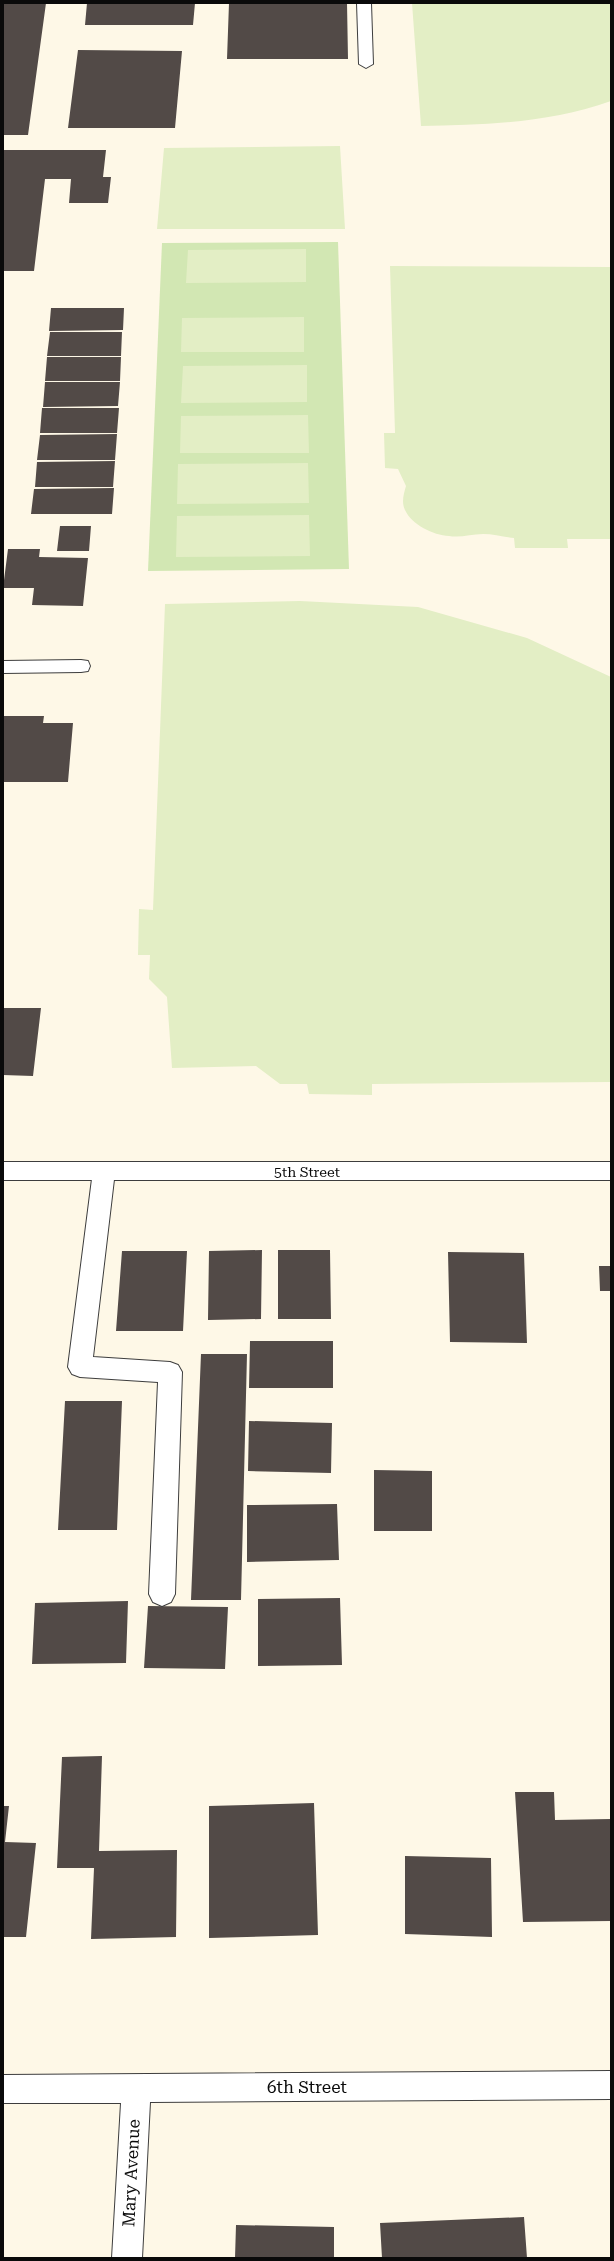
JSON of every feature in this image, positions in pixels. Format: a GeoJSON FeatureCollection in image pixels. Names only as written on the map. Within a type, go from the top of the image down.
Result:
{"type":"FeatureCollection","features":[{"type":"Feature","properties":{"kind":"street"},"geometry":{"type":"LineString","coordinates":[[364,3],[366,64]]}},
{"type":"Feature","properties":{"kind":"street"},"geometry":{"type":"LineString","coordinates":[[3,667],[81,666]]}},
{"type":"Feature","properties":{"kind":"street","name":"5th Street"},"geometry":{"type":"LineString","coordinates":[[3,1171],[611,1171]]}},
{"type":"Feature","properties":{"kind":"street"},"geometry":{"type":"LineString","coordinates":[[104,1171],[80,1367],[170,1372],[162,1594]]}},
{"type":"Feature","properties":{"kind":"street","name":"6th Street"},"geometry":{"type":"LineString","coordinates":[[3,2089],[611,2086]]}},
{"type":"Feature","properties":{"kind":"street","name":"Mary Avenue"},"geometry":{"type":"LineString","coordinates":[[127,2258],[136,2088]]}},
{"type":"Feature","properties":{"kind":"green space"},"geometry":{"type":"Polygon","coordinates":[[[412,3],[611,3],[611,101],[564,114],[541,118],[469,125],[421,126],[412,3]]]}},
{"type":"Feature","properties":{"kind":"green space"},"geometry":{"type":"Polygon","coordinates":[[[340,146],[345,229],[157,229],[164,148],[340,146]]]}},
{"type":"Feature","properties":{"kind":"green space"},"geometry":{"type":"Polygon","coordinates":[[[338,242],[349,569],[148,571],[162,243],[338,242]]]}},
{"type":"Feature","properties":{"kind":"green space"},"geometry":{"type":"Polygon","coordinates":[[[306,249],[306,282],[186,283],[188,250],[306,249]]]}},
{"type":"Feature","properties":{"kind":"green space"},"geometry":{"type":"Polygon","coordinates":[[[390,266],[611,267],[611,539],[567,539],[568,548],[515,548],[514,538],[487,534],[458,537],[436,534],[418,525],[408,515],[403,504],[406,486],[398,469],[385,468],[384,433],[395,433],[390,266]]]}},
{"type":"Feature","properties":{"kind":"green space"},"geometry":{"type":"Polygon","coordinates":[[[304,317],[304,352],[181,352],[182,318],[304,317]]]}},
{"type":"Feature","properties":{"kind":"green space"},"geometry":{"type":"Polygon","coordinates":[[[307,365],[307,402],[181,403],[183,366],[307,365]]]}},
{"type":"Feature","properties":{"kind":"green space"},"geometry":{"type":"Polygon","coordinates":[[[308,415],[309,453],[180,453],[181,416],[308,415]]]}},
{"type":"Feature","properties":{"kind":"green space"},"geometry":{"type":"Polygon","coordinates":[[[308,463],[309,503],[177,504],[178,464],[308,463]]]}},
{"type":"Feature","properties":{"kind":"green space"},"geometry":{"type":"Polygon","coordinates":[[[309,515],[310,556],[176,557],[177,516],[309,515]]]}},
{"type":"Feature","properties":{"kind":"green space"},"geometry":{"type":"Polygon","coordinates":[[[300,601],[418,607],[527,638],[611,677],[611,1082],[372,1084],[372,1095],[309,1094],[307,1084],[280,1084],[256,1066],[172,1068],[167,997],[149,979],[150,955],[138,955],[139,909],[153,910],[165,604],[300,601]]]}},
{"type":"Feature","properties":{"kind":"building"},"geometry":{"type":"Polygon","coordinates":[[[3,3],[46,3],[28,135],[3,135],[3,3]]]}},
{"type":"Feature","properties":{"kind":"building"},"geometry":{"type":"Polygon","coordinates":[[[87,3],[195,3],[193,25],[85,25],[87,3]]]}},
{"type":"Feature","properties":{"kind":"building"},"geometry":{"type":"Polygon","coordinates":[[[229,3],[347,3],[348,59],[227,59],[229,3]]]}},
{"type":"Feature","properties":{"kind":"building"},"geometry":{"type":"Polygon","coordinates":[[[78,50],[182,51],[175,128],[68,128],[78,50]]]}},
{"type":"Feature","properties":{"kind":"building"},"geometry":{"type":"Polygon","coordinates":[[[3,150],[106,150],[103,177],[111,177],[108,203],[69,203],[71,179],[45,179],[34,271],[3,271],[3,150]]]}},
{"type":"Feature","properties":{"kind":"building"},"geometry":{"type":"Polygon","coordinates":[[[51,308],[124,308],[123,330],[49,331],[51,308]]]}},
{"type":"Feature","properties":{"kind":"building"},"geometry":{"type":"Polygon","coordinates":[[[50,332],[122,332],[121,356],[47,356],[50,332]]]}},
{"type":"Feature","properties":{"kind":"building"},"geometry":{"type":"Polygon","coordinates":[[[47,357],[121,357],[120,381],[45,381],[47,357]]]}},
{"type":"Feature","properties":{"kind":"building"},"geometry":{"type":"Polygon","coordinates":[[[45,382],[120,382],[118,406],[43,407],[45,382]]]}},
{"type":"Feature","properties":{"kind":"building"},"geometry":{"type":"Polygon","coordinates":[[[42,408],[119,408],[117,433],[40,433],[42,408]]]}},
{"type":"Feature","properties":{"kind":"building"},"geometry":{"type":"Polygon","coordinates":[[[117,434],[115,460],[37,460],[40,435],[117,434]]]}},
{"type":"Feature","properties":{"kind":"building"},"geometry":{"type":"Polygon","coordinates":[[[115,461],[113,487],[35,487],[37,462],[115,461]]]}},
{"type":"Feature","properties":{"kind":"building"},"geometry":{"type":"Polygon","coordinates":[[[114,488],[112,514],[31,514],[34,489],[114,488]]]}},
{"type":"Feature","properties":{"kind":"building"},"geometry":{"type":"Polygon","coordinates":[[[60,526],[91,526],[89,551],[57,551],[60,526]]]}},
{"type":"Feature","properties":{"kind":"building"},"geometry":{"type":"Polygon","coordinates":[[[8,549],[40,549],[39,557],[88,558],[83,606],[32,605],[34,588],[3,588],[8,549]]]}},
{"type":"Feature","properties":{"kind":"building"},"geometry":{"type":"Polygon","coordinates":[[[3,716],[44,716],[43,723],[73,723],[68,782],[3,782],[3,716]]]}},
{"type":"Feature","properties":{"kind":"building"},"geometry":{"type":"Polygon","coordinates":[[[3,1008],[41,1008],[33,1076],[3,1075],[3,1008]]]}},
{"type":"Feature","properties":{"kind":"building"},"geometry":{"type":"Polygon","coordinates":[[[262,1250],[261,1319],[208,1320],[209,1251],[262,1250]]]}},
{"type":"Feature","properties":{"kind":"building"},"geometry":{"type":"Polygon","coordinates":[[[278,1250],[330,1250],[331,1319],[278,1319],[278,1250]]]}},
{"type":"Feature","properties":{"kind":"building"},"geometry":{"type":"Polygon","coordinates":[[[122,1251],[187,1251],[183,1331],[116,1331],[122,1251]]]}},
{"type":"Feature","properties":{"kind":"building"},"geometry":{"type":"Polygon","coordinates":[[[448,1252],[524,1253],[527,1343],[450,1342],[448,1252]]]}},
{"type":"Feature","properties":{"kind":"building"},"geometry":{"type":"Polygon","coordinates":[[[599,1266],[611,1266],[611,1291],[600,1291],[599,1266]]]}},
{"type":"Feature","properties":{"kind":"building"},"geometry":{"type":"Polygon","coordinates":[[[250,1341],[333,1341],[333,1388],[249,1388],[250,1341]]]}},
{"type":"Feature","properties":{"kind":"building"},"geometry":{"type":"Polygon","coordinates":[[[201,1354],[247,1354],[241,1600],[191,1600],[201,1354]]]}},
{"type":"Feature","properties":{"kind":"building"},"geometry":{"type":"Polygon","coordinates":[[[65,1401],[122,1401],[117,1530],[58,1530],[65,1401]]]}},
{"type":"Feature","properties":{"kind":"building"},"geometry":{"type":"Polygon","coordinates":[[[249,1421],[332,1423],[331,1473],[248,1471],[249,1421]]]}},
{"type":"Feature","properties":{"kind":"building"},"geometry":{"type":"Polygon","coordinates":[[[374,1470],[432,1471],[432,1531],[374,1531],[374,1470]]]}},
{"type":"Feature","properties":{"kind":"building"},"geometry":{"type":"Polygon","coordinates":[[[337,1504],[339,1560],[247,1562],[247,1505],[337,1504]]]}},
{"type":"Feature","properties":{"kind":"building"},"geometry":{"type":"Polygon","coordinates":[[[340,1598],[342,1665],[258,1666],[258,1599],[340,1598]]]}},
{"type":"Feature","properties":{"kind":"building"},"geometry":{"type":"Polygon","coordinates":[[[128,1601],[126,1663],[32,1664],[35,1603],[128,1601]]]}},
{"type":"Feature","properties":{"kind":"building"},"geometry":{"type":"Polygon","coordinates":[[[148,1606],[228,1607],[225,1669],[144,1668],[148,1606]]]}},
{"type":"Feature","properties":{"kind":"building"},"geometry":{"type":"Polygon","coordinates":[[[102,1756],[99,1851],[177,1850],[176,1937],[91,1939],[94,1868],[57,1868],[62,1757],[102,1756]]]}},
{"type":"Feature","properties":{"kind":"building"},"geometry":{"type":"Polygon","coordinates":[[[515,1792],[554,1792],[555,1820],[611,1819],[611,1921],[523,1922],[515,1792]]]}},
{"type":"Feature","properties":{"kind":"building"},"geometry":{"type":"Polygon","coordinates":[[[314,1803],[318,1935],[209,1938],[209,1806],[314,1803]]]}},
{"type":"Feature","properties":{"kind":"building"},"geometry":{"type":"Polygon","coordinates":[[[3,1806],[9,1806],[5,1842],[36,1843],[26,1937],[3,1937],[3,1806]]]}},
{"type":"Feature","properties":{"kind":"building"},"geometry":{"type":"Polygon","coordinates":[[[405,1856],[491,1858],[492,1937],[405,1934],[405,1856]]]}},
{"type":"Feature","properties":{"kind":"building"},"geometry":{"type":"Polygon","coordinates":[[[524,2217],[527,2258],[382,2258],[380,2223],[524,2217]]]}},
{"type":"Feature","properties":{"kind":"building"},"geometry":{"type":"Polygon","coordinates":[[[236,2225],[334,2227],[334,2258],[235,2258],[236,2225]]]}}]}
